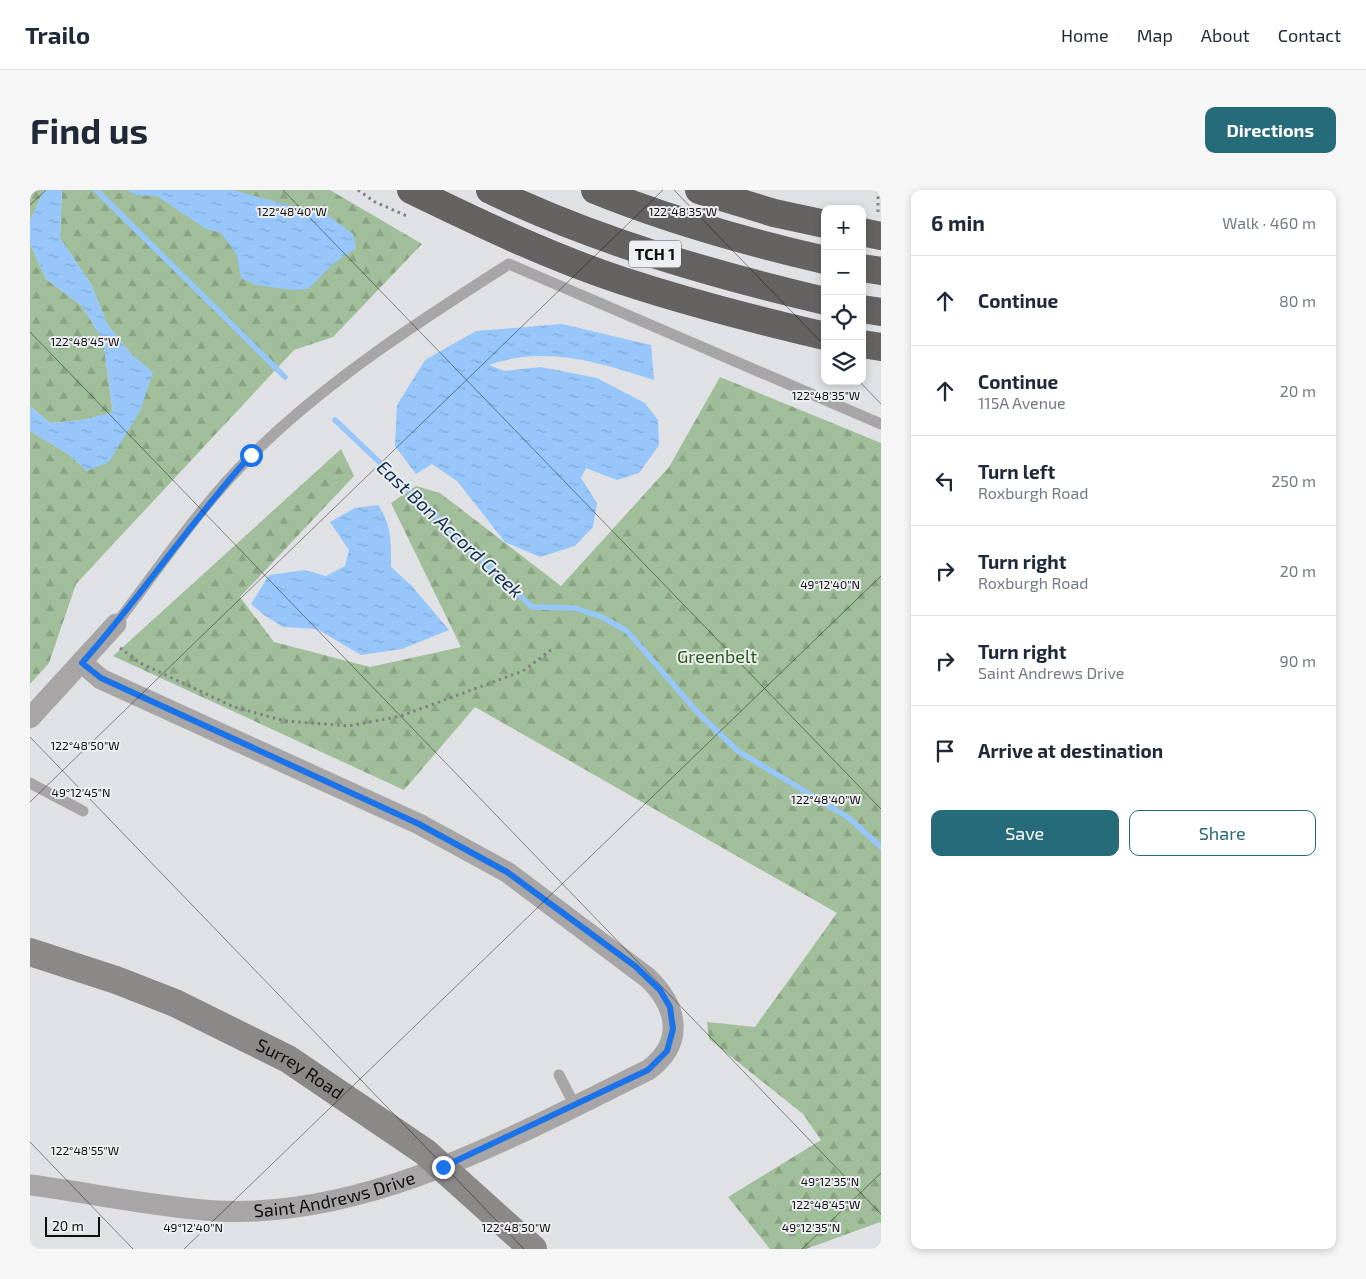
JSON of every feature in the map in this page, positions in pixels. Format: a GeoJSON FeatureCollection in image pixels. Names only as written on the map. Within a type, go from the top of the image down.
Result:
{"type":"FeatureCollection","features":[{"type":"Feature","properties":{"kind":"highway"},"geometry":{"type":"LineString","coordinates":[[411,190],[487,226],[619,279],[747,317],[821,335]]}},
{"type":"Feature","properties":{"kind":"highway","name":"TCH 1"},"geometry":{"type":"LineString","coordinates":[[490,190],[629,246],[755,285],[821,300]]}},
{"type":"Feature","properties":{"kind":"highway","name":"TCH 1"},"geometry":{"type":"LineString","coordinates":[[595,190],[641,208],[766,246],[821,259]]}},
{"type":"Feature","properties":{"kind":"highway"},"geometry":{"type":"LineString","coordinates":[[699,190],[774,213],[821,223]]}},
{"type":"Feature","properties":{"kind":"highway"},"geometry":{"type":"LineString","coordinates":[[866,233],[881,236]]}},
{"type":"Feature","properties":{"kind":"highway"},"geometry":{"type":"LineString","coordinates":[[866,269],[881,271]]}},
{"type":"Feature","properties":{"kind":"highway"},"geometry":{"type":"LineString","coordinates":[[866,310],[881,312]]}},
{"type":"Feature","properties":{"kind":"highway"},"geometry":{"type":"LineString","coordinates":[[866,345],[881,347]]}},
{"type":"Feature","properties":{"kind":"street"},"geometry":{"type":"LineString","coordinates":[[30,718],[110,630]]}},
{"type":"Feature","properties":{"kind":"street","name":"Saint Andrews Drive"},"geometry":{"type":"LineString","coordinates":[[30,1185],[209,1210],[296,1207],[372,1192],[443,1167],[648,1070],[667,1051],[672,1035],[673,1019],[670,1007],[660,990],[635,966],[507,872],[419,824],[101,678],[82,663]]}},
{"type":"Feature","properties":{"kind":"street","name":"Surrey Road"},"geometry":{"type":"LineString","coordinates":[[30,952],[116,980],[175,1003],[288,1059],[425,1152],[533,1249]]}},
{"type":"Feature","properties":{"kind":"lane"},"geometry":{"type":"LineString","coordinates":[[110,630],[212,498],[251,455],[351,371],[420,321],[510,264],[881,424]]}},
{"type":"Feature","properties":{"kind":"lane"},"geometry":{"type":"LineString","coordinates":[[30,784],[83,811]]}},
{"type":"Feature","properties":{"kind":"lane"},"geometry":{"type":"LineString","coordinates":[[559,1075],[575,1106]]}},
{"type":"Feature","properties":{"kind":"path"},"geometry":{"type":"LineString","coordinates":[[110,630],[140,663],[234,707],[285,721],[350,726],[401,716],[523,671],[551,650]]}},
{"type":"Feature","properties":{"kind":"green space"},"geometry":{"type":"Polygon","coordinates":[[[30,190],[44,190],[30,221],[30,190]]]}},
{"type":"Feature","properties":{"kind":"green space"},"geometry":{"type":"Polygon","coordinates":[[[62,190],[330,190],[422,244],[333,337],[294,350],[76,584],[49,663],[30,684],[30,431],[68,454],[87,471],[152,372],[132,355],[107,324],[91,284],[60,238],[62,190]]]}},
{"type":"Feature","properties":{"kind":"green space"},"geometry":{"type":"Polygon","coordinates":[[[30,243],[46,279],[82,306],[103,340],[113,413],[83,420],[50,423],[30,406],[30,243]]]}},
{"type":"Feature","properties":{"kind":"green space","name":"Greenbelt"},"geometry":{"type":"Polygon","coordinates":[[[720,377],[881,443],[881,1224],[880,1222],[806,1249],[770,1249],[728,1197],[821,1140],[803,1114],[709,1039],[707,1022],[755,1027],[837,913],[475,707],[404,790],[113,656],[341,449],[354,476],[240,597],[274,642],[370,667],[461,647],[391,503],[416,486],[440,493],[561,586],[669,467],[720,377]]]}},
{"type":"Feature","properties":{"kind":"water"},"geometry":{"type":"Polygon","coordinates":[[[44,190],[62,190],[60,238],[91,284],[107,324],[132,355],[153,372],[140,411],[109,462],[87,471],[68,454],[30,431],[30,406],[50,423],[83,420],[113,412],[103,340],[82,306],[46,279],[30,243],[30,221],[44,190]]]}},
{"type":"Feature","properties":{"kind":"water"},"geometry":{"type":"Polygon","coordinates":[[[128,190],[233,190],[330,217],[353,234],[356,248],[333,264],[308,289],[293,290],[256,285],[241,278],[237,255],[221,233],[206,229],[157,196],[134,195],[128,190]]]}},
{"type":"Feature","properties":{"kind":"water"},"geometry":{"type":"Polygon","coordinates":[[[562,324],[651,345],[654,380],[592,362],[551,356],[510,359],[489,365],[504,371],[541,367],[597,378],[645,403],[658,420],[659,445],[639,473],[617,480],[586,468],[581,478],[597,503],[593,527],[575,546],[540,557],[505,542],[457,481],[432,464],[416,474],[395,446],[397,405],[425,360],[476,331],[562,324]]]}},
{"type":"Feature","properties":{"kind":"water"},"geometry":{"type":"Polygon","coordinates":[[[378,505],[383,512],[388,527],[391,542],[391,567],[411,585],[449,630],[402,649],[361,655],[317,629],[283,627],[251,604],[269,575],[305,570],[326,576],[345,566],[349,550],[330,522],[355,508],[378,505]]]}},
{"type":"Feature","properties":{"kind":"waterway","name":"East Bon Accord Creek"},"geometry":{"type":"LineString","coordinates":[[96,190],[285,377]]}},
{"type":"Feature","properties":{"kind":"waterway","name":"East Bon Accord Creek"},"geometry":{"type":"LineString","coordinates":[[335,420],[532,607],[575,608],[602,617],[627,631],[698,713],[738,751],[849,818],[881,847]]}},
{"type":"Feature","properties":{"kind":"route"},"geometry":{"type":"LineString","coordinates":[[251,455],[212,498],[116,624],[82,663],[101,678],[419,824],[507,872],[635,966],[660,990],[670,1007],[673,1019],[671,1040],[667,1051],[661,1059],[648,1070],[443,1167]]}}]}
